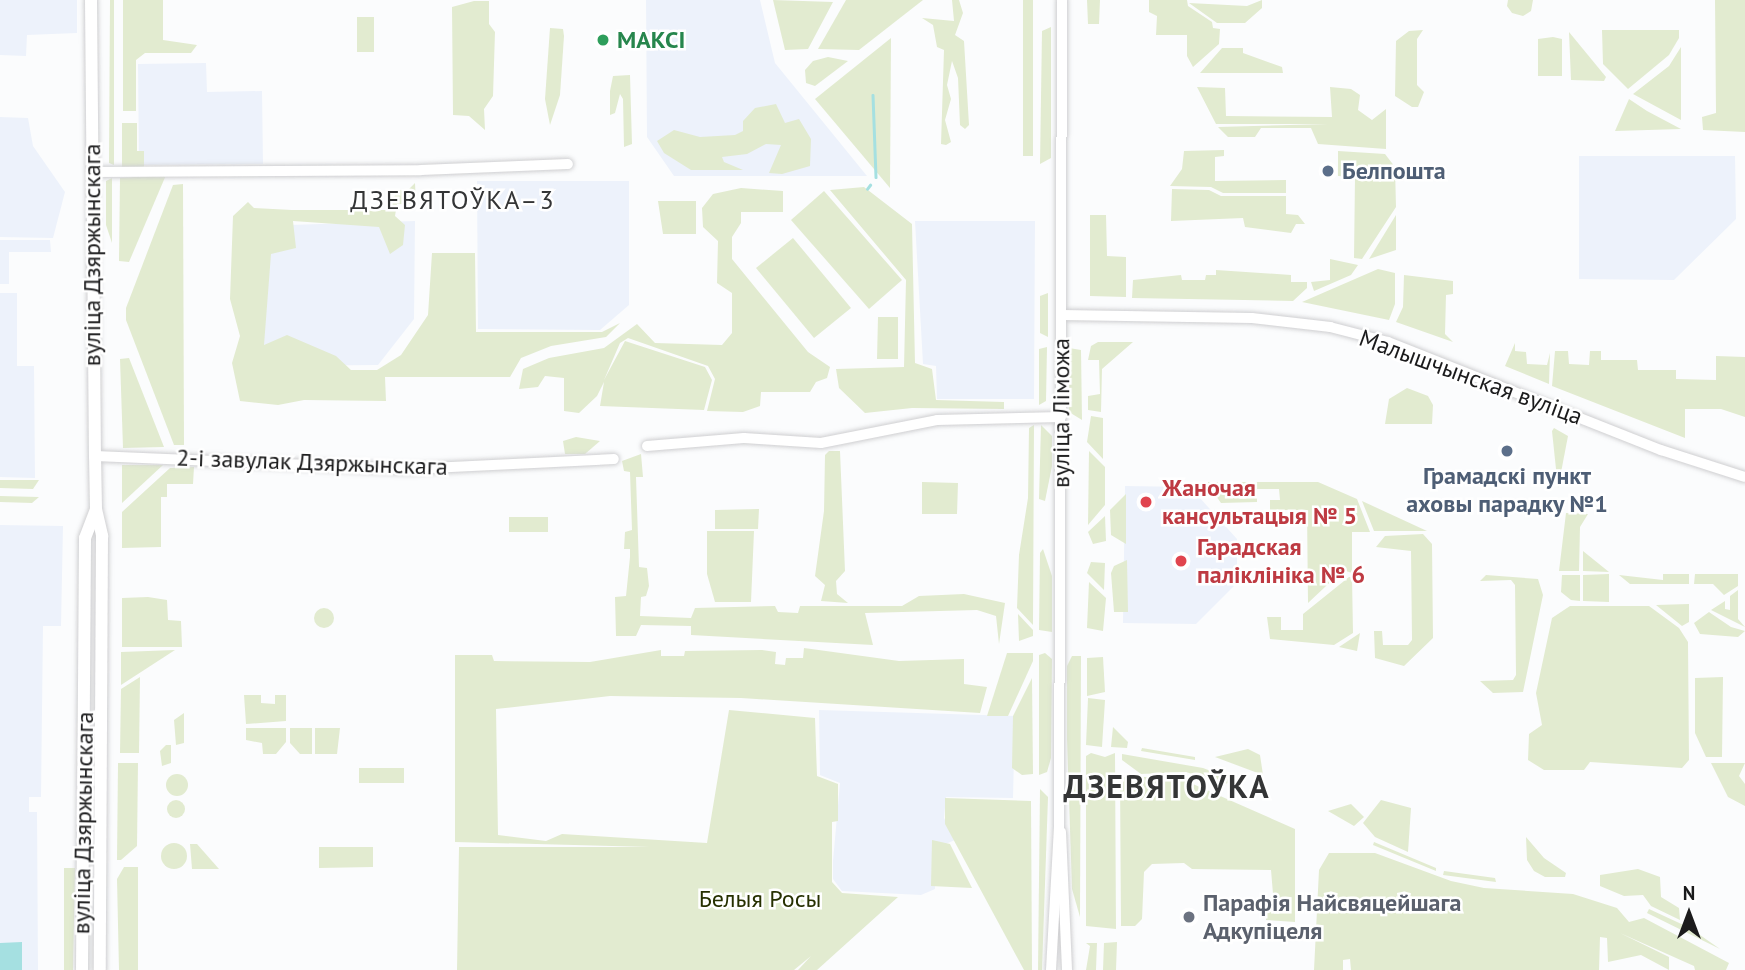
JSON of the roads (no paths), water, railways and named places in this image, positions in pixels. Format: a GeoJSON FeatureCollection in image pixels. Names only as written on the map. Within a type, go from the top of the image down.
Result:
{"type":"FeatureCollection","features":[{"type":"Feature","properties":{"kind":"main road","name":"вуліца Дзяржынскага"},"geometry":{"type":"LineString","coordinates":[[91,0],[94,456],[96,509],[102,536],[100,970]]}},
{"type":"Feature","properties":{"kind":"main road","name":"вуліца Дзяржынскага"},"geometry":{"type":"LineString","coordinates":[[82,970],[85,538],[96,509]]}},
{"type":"Feature","properties":{"kind":"street","name":"вуліца Ліможа"},"geometry":{"type":"LineString","coordinates":[[1051,970],[1059,826],[1062,0]]}},
{"type":"Feature","properties":{"kind":"street"},"geometry":{"type":"LineString","coordinates":[[92,172],[421,170],[568,164]]}},
{"type":"Feature","properties":{"kind":"street","name":"Малышчынская вуліца"},"geometry":{"type":"LineString","coordinates":[[1062,315],[1252,318],[1330,327],[1388,342],[1661,450],[1745,477]]}},
{"type":"Feature","properties":{"kind":"street"},"geometry":{"type":"LineString","coordinates":[[647,446],[744,438],[821,443],[937,420],[1061,417]]}},
{"type":"Feature","properties":{"kind":"street","name":"2-і завулак Дзяржынскага"},"geometry":{"type":"LineString","coordinates":[[94,456],[410,469],[614,459]]}},
{"type":"Feature","properties":{"kind":"street","name":"вуліца Ліможа"},"geometry":{"type":"LineString","coordinates":[[1059,826],[1065,847],[1067,970]]}},
{"type":"Feature","properties":{"kind":"water"},"geometry":{"type":"Polygon","coordinates":[[[22,942],[22,970],[0,970],[0,943],[22,942]]]}},
{"type":"Feature","properties":{"kind":"waterway"},"geometry":{"type":"LineString","coordinates":[[873,95],[876,177]]}},
{"type":"Feature","properties":{"kind":"waterway"},"geometry":{"type":"LineString","coordinates":[[867,189],[870,185]]}},
{"type":"Feature","properties":{"kind":"place","name":"МАКСІ"},"geometry":{"type":"Point","coordinates":[603,40]}},
{"type":"Feature","properties":{"kind":"place","name":"Белпошта"},"geometry":{"type":"Point","coordinates":[1328,171]}},
{"type":"Feature","properties":{"kind":"place","name":"Грамадскі пункт аховы парадку №1"},"geometry":{"type":"Point","coordinates":[1507,451]}},
{"type":"Feature","properties":{"kind":"place","name":"Жаночая кансультацыя № 5"},"geometry":{"type":"Point","coordinates":[1146,502]}},
{"type":"Feature","properties":{"kind":"place","name":"Гарадская паліклініка № 6"},"geometry":{"type":"Point","coordinates":[1181,561]}},
{"type":"Feature","properties":{"kind":"place","name":"Парафія Найсвяцейшага Адкупіцеля"},"geometry":{"type":"Point","coordinates":[1189,917]}},
{"type":"Feature","properties":{"kind":"district","name":"ДЗЕВЯТОЎКА–3"},"geometry":{"type":"Point","coordinates":[453,200]}},
{"type":"Feature","properties":{"kind":"district","name":"ДЗЕВЯТОЎКА"},"geometry":{"type":"Point","coordinates":[1167,786]}},
{"type":"Feature","properties":{"kind":"park label","name":"Белыя Росы"},"geometry":{"type":"Point","coordinates":[760,899]}}]}
